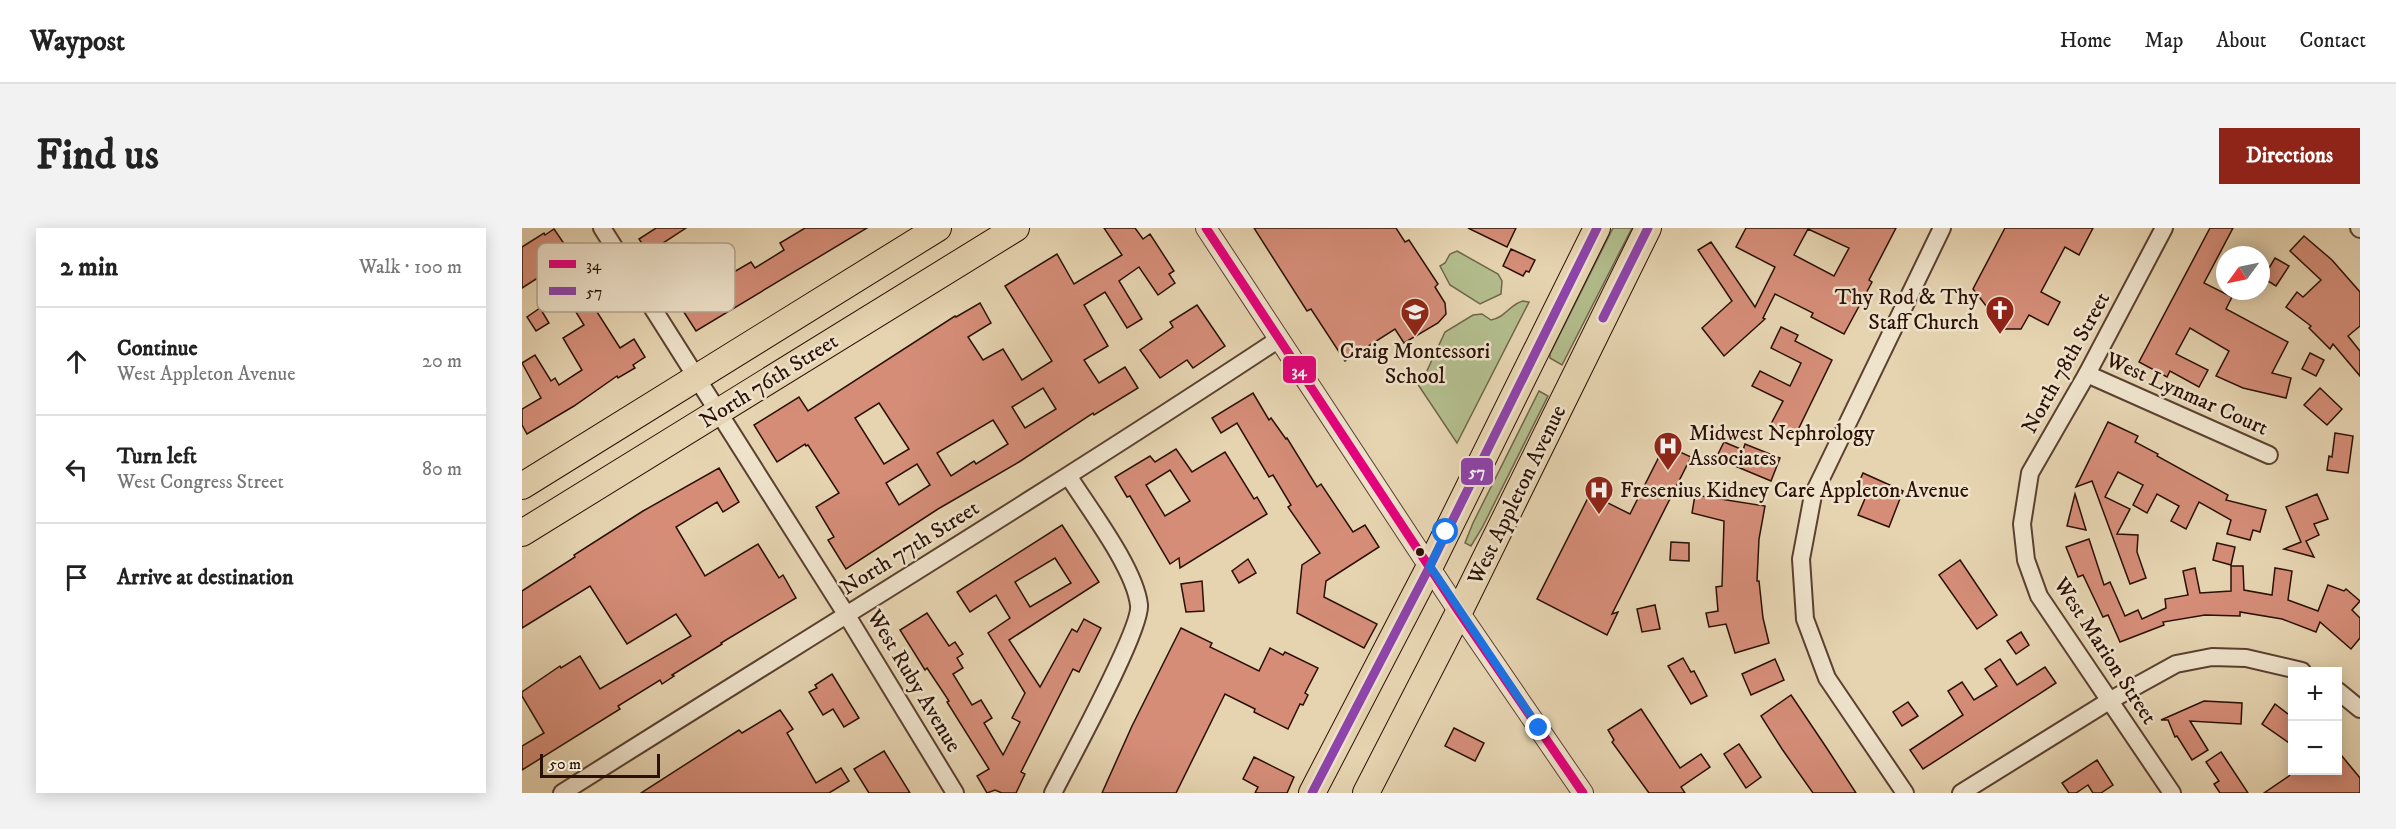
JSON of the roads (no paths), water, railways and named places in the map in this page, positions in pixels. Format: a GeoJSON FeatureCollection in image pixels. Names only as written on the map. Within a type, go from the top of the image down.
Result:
{"type":"FeatureCollection","features":[{"type":"Feature","properties":{"kind":"main road","name":"North 76th Street"},"geometry":{"type":"LineString","coordinates":[[522,486],[938,228]]}},
{"type":"Feature","properties":{"kind":"main road","name":"North 76th Street"},"geometry":{"type":"LineString","coordinates":[[522,534],[1016,228]]}},
{"type":"Feature","properties":{"kind":"main road","name":"West Appleton Avenue"},"geometry":{"type":"LineString","coordinates":[[1312,793],[1430,566],[1597,228]]}},
{"type":"Feature","properties":{"kind":"main road","name":"West Appleton Avenue"},"geometry":{"type":"LineString","coordinates":[[1366,793],[1460,612],[1648,228]]}},
{"type":"Feature","properties":{"kind":"street","name":"West Ruby Avenue"},"geometry":{"type":"LineString","coordinates":[[602,228],[612,243]]}},
{"type":"Feature","properties":{"kind":"street"},"geometry":{"type":"LineString","coordinates":[[1206,228],[1460,612],[1583,793]]}},
{"type":"Feature","properties":{"kind":"street"},"geometry":{"type":"LineString","coordinates":[[1905,793],[1827,678],[1805,619],[1801,559],[1813,495],[1941,228]]}},
{"type":"Feature","properties":{"kind":"street","name":"North 78th Street"},"geometry":{"type":"LineString","coordinates":[[2022,524],[2030,473],[2087,374],[2164,228]]}},
{"type":"Feature","properties":{"kind":"street","name":"West Ruby Avenue"},"geometry":{"type":"LineString","coordinates":[[656,312],[846,614],[955,793]]}},
{"type":"Feature","properties":{"kind":"street","name":"North 77th Street"},"geometry":{"type":"LineString","coordinates":[[562,793],[1069,477],[1279,339]]}},
{"type":"Feature","properties":{"kind":"street","name":"West Lynmar Court"},"geometry":{"type":"LineString","coordinates":[[2087,374],[2269,454]]}},
{"type":"Feature","properties":{"kind":"street"},"geometry":{"type":"LineString","coordinates":[[1053,793],[1131,637],[1140,608],[1131,576],[1069,477]]}},
{"type":"Feature","properties":{"kind":"street","name":"West Marion Street"},"geometry":{"type":"LineString","coordinates":[[2022,524],[2026,560],[2039,596],[2172,793]]}},
{"type":"Feature","properties":{"kind":"street"},"geometry":{"type":"LineString","coordinates":[[1961,793],[2109,701],[2176,664],[2212,657],[2246,658],[2288,668]]}},
{"type":"Feature","properties":{"kind":"place","name":"Thy Rod & Thy Staff Church"},"geometry":{"type":"Point","coordinates":[2000,336]}},
{"type":"Feature","properties":{"kind":"place","name":"Craig Montessori School"},"geometry":{"type":"Point","coordinates":[1415,338]}},
{"type":"Feature","properties":{"kind":"place","name":"Midwest Nephrology Associates"},"geometry":{"type":"Point","coordinates":[1668,472]}},
{"type":"Feature","properties":{"kind":"place","name":"Fresenius Kidney Care Appleton Avenue"},"geometry":{"type":"Point","coordinates":[1599,516]}}]}
